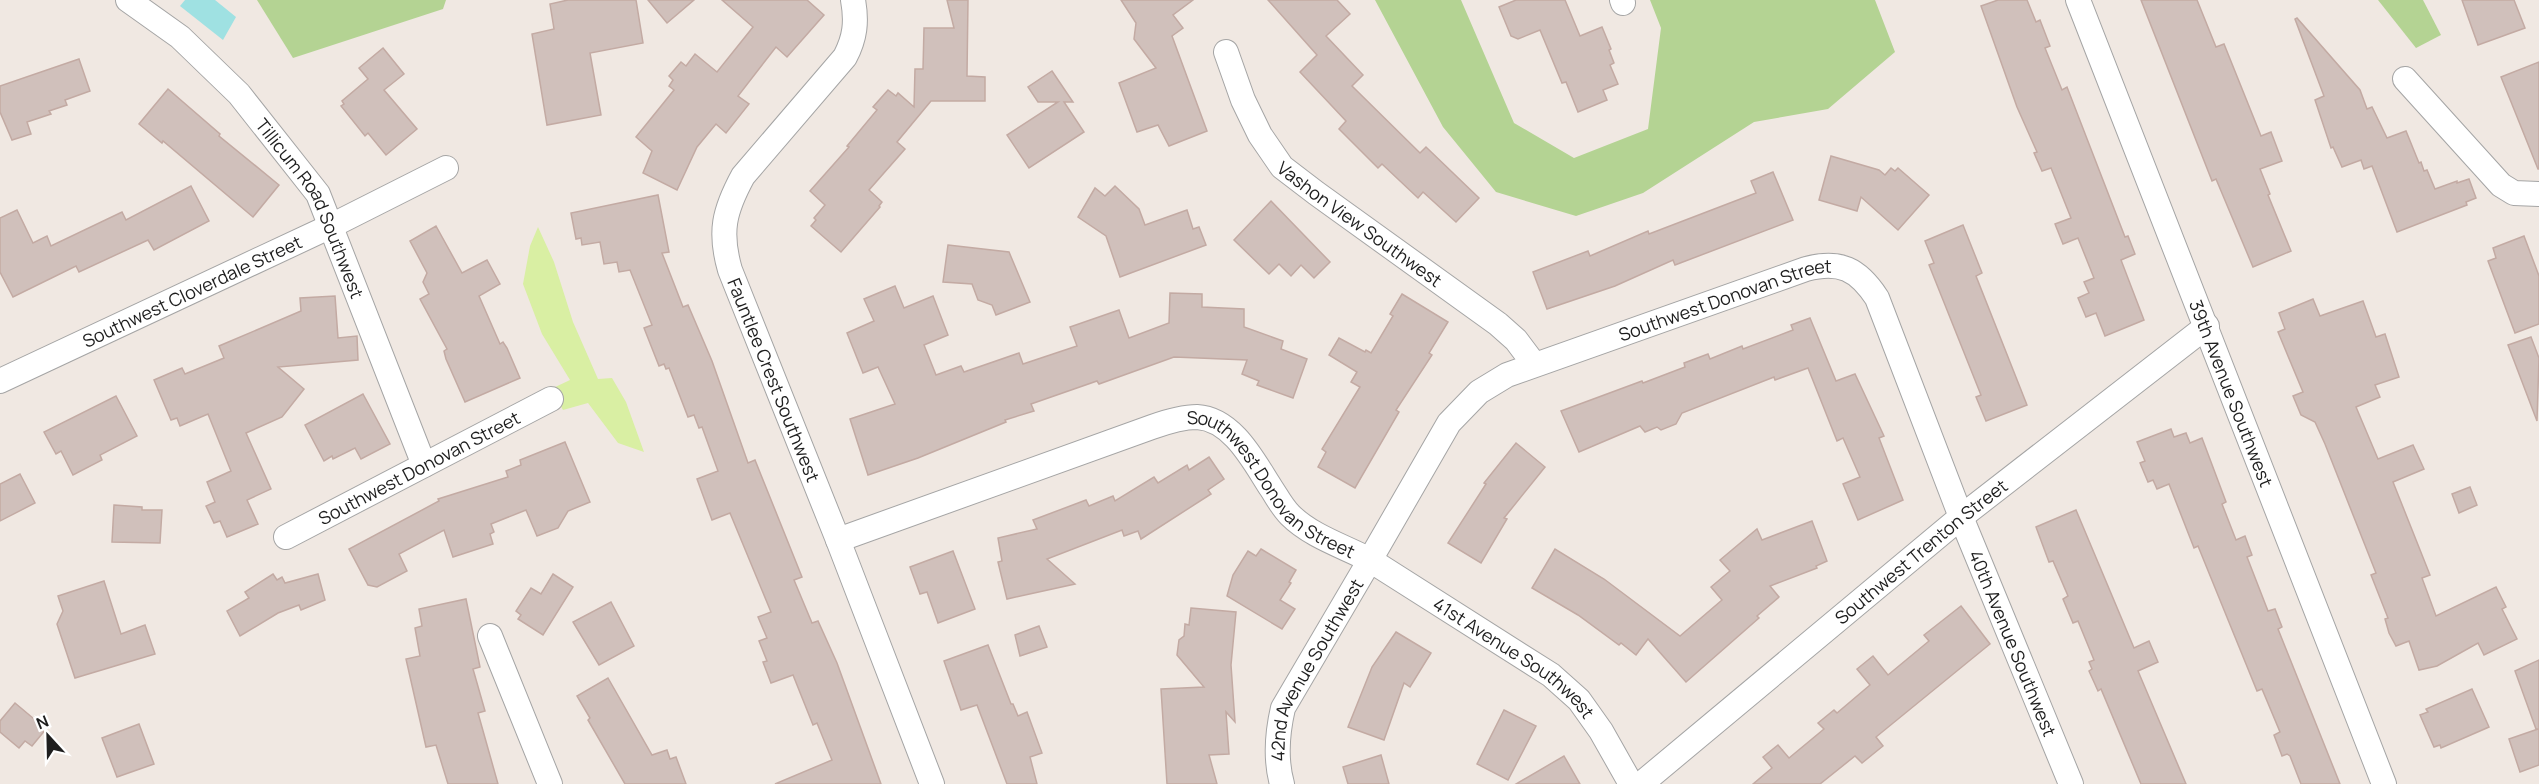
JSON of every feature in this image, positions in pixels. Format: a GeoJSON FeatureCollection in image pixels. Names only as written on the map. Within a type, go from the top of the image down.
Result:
{"type":"FeatureCollection","features":[{"type":"Feature","properties":{"kind":"street","name":"Tillicum Road Southwest"},"geometry":{"type":"LineString","coordinates":[[128,0],[180,37],[239,94],[318,195],[424,465]]}},
{"type":"Feature","properties":{"kind":"street","name":"Fauntlee Crest Southwest"},"geometry":{"type":"LineString","coordinates":[[853,0],[856,15],[854,40],[845,57],[743,176],[730,199],[725,218],[723,245],[730,270],[932,784]]}},
{"type":"Feature","properties":{"kind":"street","name":"39th Avenue Southwest"},"geometry":{"type":"LineString","coordinates":[[2078,0],[2384,784]]}},
{"type":"Feature","properties":{"kind":"street","name":"Vashon View Southwest"},"geometry":{"type":"LineString","coordinates":[[1226,52],[1243,100],[1260,135],[1282,166],[1316,193],[1489,316],[1516,340],[1534,364]]}},
{"type":"Feature","properties":{"kind":"street"},"geometry":{"type":"LineString","coordinates":[[2405,79],[2501,185],[2514,193],[2539,194]]}},
{"type":"Feature","properties":{"kind":"street","name":"Southwest Cloverdale Street"},"geometry":{"type":"LineString","coordinates":[[0,381],[331,226],[446,168]]}},
{"type":"Feature","properties":{"kind":"street","name":"Southwest Donovan Street"},"geometry":{"type":"LineString","coordinates":[[838,540],[1152,427],[1197,417],[1214,421],[1230,433],[1247,452],[1288,513],[1305,528],[1370,560],[1449,423],[1479,392],[1507,375],[1806,269],[1824,264],[1857,272]]}},
{"type":"Feature","properties":{"kind":"street","name":"40th Avenue Southwest"},"geometry":{"type":"LineString","coordinates":[[1857,272],[1877,298],[1961,517],[2071,784]]}},
{"type":"Feature","properties":{"kind":"street","name":"Southwest Trenton Street"},"geometry":{"type":"LineString","coordinates":[[1641,784],[1961,517],[2207,326]]}},
{"type":"Feature","properties":{"kind":"street","name":"Southwest Donovan Street"},"geometry":{"type":"LineString","coordinates":[[286,537],[551,399]]}},
{"type":"Feature","properties":{"kind":"street","name":"42nd Avenue Southwest"},"geometry":{"type":"LineString","coordinates":[[1282,784],[1278,731],[1283,708],[1370,560]]}},
{"type":"Feature","properties":{"kind":"street","name":"41st Avenue Southwest"},"geometry":{"type":"LineString","coordinates":[[1370,560],[1551,675],[1585,708],[1601,730],[1631,784]]}},
{"type":"Feature","properties":{"kind":"street"},"geometry":{"type":"LineString","coordinates":[[490,636],[550,784]]}},
{"type":"Feature","properties":{"kind":"green space"},"geometry":{"type":"Polygon","coordinates":[[[257,0],[446,0],[443,9],[293,58],[257,0]]]}},
{"type":"Feature","properties":{"kind":"green space"},"geometry":{"type":"Polygon","coordinates":[[[1375,0],[1461,0],[1514,123],[1574,158],[1648,129],[1661,28],[1650,0],[1875,0],[1895,52],[1828,109],[1754,122],[1643,193],[1576,216],[1496,192],[1443,127],[1375,0]]]}},
{"type":"Feature","properties":{"kind":"green space"},"geometry":{"type":"Polygon","coordinates":[[[2378,0],[2423,0],[2441,35],[2416,48],[2378,0]]]}},
{"type":"Feature","properties":{"kind":"green space"},"geometry":{"type":"Polygon","coordinates":[[[538,227],[554,262],[573,322],[598,379],[612,378],[626,402],[644,452],[618,443],[588,403],[563,410],[551,389],[570,380],[542,334],[523,284],[530,246],[538,227]]]}},
{"type":"Feature","properties":{"kind":"water"},"geometry":{"type":"Polygon","coordinates":[[[185,0],[215,0],[236,17],[223,40],[180,6],[185,0]]]}},
{"type":"Feature","properties":{"kind":"building"},"geometry":{"type":"Polygon","coordinates":[[[568,0],[636,0],[643,43],[590,53],[601,115],[547,125],[532,34],[554,29],[550,4],[568,0]]]}},
{"type":"Feature","properties":{"kind":"building"},"geometry":{"type":"Polygon","coordinates":[[[648,0],[694,0],[667,23],[648,0]]]}},
{"type":"Feature","properties":{"kind":"building"},"geometry":{"type":"Polygon","coordinates":[[[722,0],[807,0],[824,15],[787,57],[776,47],[738,96],[749,104],[726,133],[716,124],[697,147],[677,190],[643,173],[652,151],[636,137],[674,90],[669,86],[673,80],[669,76],[681,62],[686,66],[695,54],[717,72],[753,27],[722,0]]]}},
{"type":"Feature","properties":{"kind":"building"},"geometry":{"type":"Polygon","coordinates":[[[947,0],[968,0],[967,76],[985,77],[985,101],[931,101],[897,142],[905,149],[869,190],[882,202],[880,207],[841,252],[811,226],[816,220],[814,218],[825,205],[810,191],[849,147],[847,146],[877,110],[873,107],[888,90],[896,96],[898,93],[914,107],[915,69],[923,69],[924,28],[954,28],[947,0]]]}},
{"type":"Feature","properties":{"kind":"building"},"geometry":{"type":"Polygon","coordinates":[[[1121,0],[1193,0],[1173,15],[1183,28],[1172,36],[1207,131],[1169,146],[1158,125],[1137,132],[1119,83],[1156,68],[1134,39],[1136,23],[1121,0]]]}},
{"type":"Feature","properties":{"kind":"building"},"geometry":{"type":"Polygon","coordinates":[[[1268,0],[1337,0],[1350,14],[1326,36],[1363,75],[1352,86],[1420,153],[1426,147],[1479,198],[1456,222],[1423,192],[1418,198],[1382,164],[1378,168],[1339,129],[1346,121],[1300,72],[1317,55],[1268,0]]]}},
{"type":"Feature","properties":{"kind":"building"},"geometry":{"type":"Polygon","coordinates":[[[1516,0],[1565,0],[1580,36],[1602,27],[1611,49],[1609,50],[1614,63],[1610,65],[1618,84],[1603,90],[1607,100],[1578,112],[1566,82],[1562,83],[1540,30],[1518,39],[1511,36],[1499,7],[1516,0]]]}},
{"type":"Feature","properties":{"kind":"building"},"geometry":{"type":"Polygon","coordinates":[[[1998,0],[2027,0],[2036,22],[2040,20],[2050,46],[2045,48],[2062,90],[2067,87],[2125,237],[2128,236],[2135,254],[2121,260],[2144,320],[2105,336],[2096,313],[2086,317],[2078,298],[2089,293],[2084,282],[2094,278],[2078,238],[2063,244],[2055,224],[2071,218],[2051,168],[2042,171],[2034,153],[2037,152],[2017,107],[1981,6],[1998,0]]]}},
{"type":"Feature","properties":{"kind":"building"},"geometry":{"type":"Polygon","coordinates":[[[2141,0],[2197,0],[2216,47],[2224,44],[2261,136],[2271,132],[2282,161],[2260,169],[2291,251],[2253,267],[2216,179],[2212,181],[2141,0]]]}},
{"type":"Feature","properties":{"kind":"building"},"geometry":{"type":"Polygon","coordinates":[[[2462,0],[2514,0],[2525,28],[2478,45],[2462,0]]]}},
{"type":"Feature","properties":{"kind":"building"},"geometry":{"type":"Polygon","coordinates":[[[2297,18],[2360,90],[2367,109],[2372,107],[2387,138],[2406,131],[2419,163],[2421,162],[2424,171],[2427,170],[2435,189],[2469,179],[2476,198],[2466,202],[2467,205],[2397,232],[2372,166],[2364,169],[2361,160],[2342,167],[2333,147],[2331,148],[2315,100],[2324,96],[2295,19],[2297,18]]]}},
{"type":"Feature","properties":{"kind":"building"},"geometry":{"type":"Polygon","coordinates":[[[383,48],[404,74],[384,90],[417,129],[386,155],[368,133],[365,136],[341,106],[344,104],[342,101],[368,79],[359,68],[383,48]]]}},
{"type":"Feature","properties":{"kind":"building"},"geometry":{"type":"Polygon","coordinates":[[[79,59],[90,91],[65,100],[67,105],[49,111],[51,114],[27,122],[31,134],[12,140],[0,112],[0,86],[79,59]]]}},
{"type":"Feature","properties":{"kind":"building"},"geometry":{"type":"Polygon","coordinates":[[[2539,62],[2539,169],[2538,169],[2501,77],[2539,62]]]}},
{"type":"Feature","properties":{"kind":"building"},"geometry":{"type":"Polygon","coordinates":[[[1052,71],[1073,102],[1064,102],[1084,132],[1029,168],[1007,135],[1058,102],[1038,102],[1028,87],[1052,71]]]}},
{"type":"Feature","properties":{"kind":"building"},"geometry":{"type":"Polygon","coordinates":[[[168,89],[220,134],[219,136],[279,185],[253,217],[163,141],[162,143],[139,124],[168,89]]]}},
{"type":"Feature","properties":{"kind":"building"},"geometry":{"type":"Polygon","coordinates":[[[1831,156],[1879,170],[1885,175],[1891,168],[1895,171],[1898,168],[1929,195],[1898,230],[1861,197],[1857,211],[1819,200],[1831,156]]]}},
{"type":"Feature","properties":{"kind":"building"},"geometry":{"type":"Polygon","coordinates":[[[1773,172],[1793,220],[1675,265],[1673,260],[1615,286],[1547,309],[1533,272],[1588,251],[1590,256],[1648,231],[1649,234],[1756,193],[1751,181],[1773,172]]]}},
{"type":"Feature","properties":{"kind":"building"},"geometry":{"type":"Polygon","coordinates":[[[191,186],[209,221],[154,250],[148,240],[79,272],[76,266],[13,297],[0,272],[0,218],[17,210],[33,243],[47,236],[51,246],[122,212],[126,220],[191,186]]]}},
{"type":"Feature","properties":{"kind":"building"},"geometry":{"type":"Polygon","coordinates":[[[1115,186],[1139,209],[1145,225],[1187,210],[1193,229],[1199,227],[1206,245],[1120,277],[1106,236],[1078,217],[1095,188],[1105,196],[1115,186]]]}},
{"type":"Feature","properties":{"kind":"building"},"geometry":{"type":"Polygon","coordinates":[[[658,195],[669,252],[662,253],[683,307],[688,305],[712,361],[748,463],[755,460],[802,577],[794,580],[812,623],[818,621],[837,663],[881,784],[775,784],[832,760],[817,723],[813,725],[793,675],[771,683],[763,662],[767,661],[759,641],[767,638],[758,617],[771,612],[730,513],[712,520],[697,479],[718,471],[702,427],[699,428],[694,415],[688,417],[669,368],[666,369],[664,364],[659,366],[644,328],[652,325],[630,270],[619,272],[617,262],[604,264],[600,242],[582,245],[581,238],[576,239],[571,213],[658,195]]]}},
{"type":"Feature","properties":{"kind":"building"},"geometry":{"type":"Polygon","coordinates":[[[1271,201],[1330,262],[1314,278],[1301,265],[1291,276],[1279,264],[1269,274],[1234,240],[1271,201]]]}},
{"type":"Feature","properties":{"kind":"building"},"geometry":{"type":"Polygon","coordinates":[[[1963,225],[1982,273],[1976,276],[2027,405],[1986,421],[1976,397],[1981,395],[1929,265],[1934,263],[1925,241],[1963,225]]]}},
{"type":"Feature","properties":{"kind":"building"},"geometry":{"type":"Polygon","coordinates":[[[436,226],[462,273],[487,260],[500,284],[479,296],[500,344],[503,342],[507,348],[520,378],[465,402],[446,359],[444,351],[447,349],[420,299],[429,294],[423,282],[427,273],[410,241],[436,226]]]}},
{"type":"Feature","properties":{"kind":"building"},"geometry":{"type":"Polygon","coordinates":[[[2524,236],[2539,276],[2539,324],[2515,333],[2488,261],[2496,258],[2493,248],[2524,236]]]}},
{"type":"Feature","properties":{"kind":"building"},"geometry":{"type":"Polygon","coordinates":[[[948,245],[1009,252],[1030,302],[996,315],[992,305],[978,300],[972,284],[943,282],[948,245]]]}},
{"type":"Feature","properties":{"kind":"building"},"geometry":{"type":"Polygon","coordinates":[[[895,286],[904,308],[933,296],[948,335],[924,345],[936,375],[961,366],[964,372],[1019,353],[1023,364],[1077,346],[1070,327],[1119,310],[1129,338],[1169,323],[1170,293],[1202,294],[1202,307],[1244,309],[1244,327],[1283,341],[1281,349],[1307,359],[1293,398],[1257,385],[1259,381],[1242,374],[1247,360],[1174,357],[1099,384],[1097,381],[1031,404],[1034,411],[1005,420],[1006,422],[918,458],[868,475],[850,419],[895,404],[878,367],[863,373],[847,333],[874,321],[864,299],[895,286]]]}},
{"type":"Feature","properties":{"kind":"building"},"geometry":{"type":"Polygon","coordinates":[[[1402,294],[1448,322],[1429,353],[1432,355],[1396,410],[1399,412],[1355,488],[1318,467],[1326,452],[1322,449],[1360,387],[1351,382],[1357,372],[1329,355],[1339,338],[1371,353],[1393,316],[1390,314],[1402,294]]]}},
{"type":"Feature","properties":{"kind":"building"},"geometry":{"type":"Polygon","coordinates":[[[335,296],[338,338],[357,336],[358,360],[278,367],[304,389],[282,417],[246,433],[271,489],[247,500],[258,524],[227,537],[220,521],[214,523],[206,506],[215,502],[207,482],[231,471],[208,414],[180,426],[177,418],[171,420],[154,380],[182,368],[185,374],[224,358],[219,346],[301,311],[300,298],[335,296]]]}},
{"type":"Feature","properties":{"kind":"building"},"geometry":{"type":"Polygon","coordinates":[[[2313,299],[2320,316],[2363,301],[2376,337],[2385,334],[2399,377],[2375,385],[2380,397],[2356,407],[2378,459],[2413,445],[2424,469],[2393,482],[2430,575],[2422,578],[2436,616],[2496,587],[2506,607],[2502,609],[2517,639],[2484,655],[2478,643],[2437,666],[2419,670],[2409,641],[2396,646],[2389,633],[2385,619],[2388,618],[2371,575],[2376,573],[2325,444],[2315,422],[2301,415],[2293,396],[2303,392],[2278,332],[2285,329],[2279,313],[2313,299]]]}},
{"type":"Feature","properties":{"kind":"building"},"geometry":{"type":"Polygon","coordinates":[[[1810,318],[1836,381],[1855,374],[1884,436],[1879,438],[1903,500],[1858,520],[1843,484],[1860,477],[1843,438],[1837,441],[1808,368],[1775,380],[1774,377],[1682,413],[1676,424],[1661,430],[1657,427],[1645,432],[1640,426],[1579,452],[1561,411],[1685,367],[1684,363],[1708,354],[1710,359],[1742,346],[1743,349],[1793,330],[1791,325],[1810,318]]]}},
{"type":"Feature","properties":{"kind":"building"},"geometry":{"type":"Polygon","coordinates":[[[2531,337],[2539,358],[2537,421],[2508,345],[2531,337]]]}},
{"type":"Feature","properties":{"kind":"building"},"geometry":{"type":"Polygon","coordinates":[[[363,394],[390,444],[361,459],[355,448],[324,461],[305,425],[363,394]]]}},
{"type":"Feature","properties":{"kind":"building"},"geometry":{"type":"Polygon","coordinates":[[[116,396],[137,436],[100,455],[102,460],[73,475],[61,451],[56,454],[44,432],[116,396]]]}},
{"type":"Feature","properties":{"kind":"building"},"geometry":{"type":"Polygon","coordinates":[[[2171,429],[2174,437],[2186,433],[2190,443],[2202,438],[2226,502],[2222,504],[2236,540],[2245,536],[2252,555],[2247,557],[2268,611],[2275,609],[2282,627],[2278,629],[2340,784],[2301,784],[2290,756],[2287,754],[2282,756],[2274,735],[2280,732],[2262,689],[2257,691],[2198,546],[2194,548],[2169,484],[2157,489],[2153,480],[2148,482],[2140,463],[2145,461],[2137,442],[2171,429]]]}},
{"type":"Feature","properties":{"kind":"building"},"geometry":{"type":"Polygon","coordinates":[[[565,442],[590,502],[568,511],[558,528],[537,536],[526,510],[491,524],[494,532],[490,534],[493,544],[453,557],[444,530],[399,554],[407,571],[377,587],[368,585],[349,549],[439,501],[438,499],[508,477],[506,471],[521,465],[520,460],[565,442]]]}},
{"type":"Feature","properties":{"kind":"building"},"geometry":{"type":"Polygon","coordinates":[[[1516,443],[1545,467],[1504,518],[1507,519],[1481,563],[1448,543],[1486,484],[1484,483],[1516,443]]]}},
{"type":"Feature","properties":{"kind":"building"},"geometry":{"type":"Polygon","coordinates":[[[1209,457],[1224,479],[1208,490],[1211,494],[1141,539],[1138,531],[1124,536],[1122,530],[1047,559],[1075,584],[1007,599],[998,562],[1002,561],[998,538],[1037,529],[1033,520],[1086,500],[1089,506],[1113,496],[1115,501],[1154,477],[1158,483],[1187,465],[1189,470],[1209,457]]]}},
{"type":"Feature","properties":{"kind":"building"},"geometry":{"type":"Polygon","coordinates":[[[20,474],[35,503],[0,521],[0,484],[20,474]]]}},
{"type":"Feature","properties":{"kind":"building"},"geometry":{"type":"Polygon","coordinates":[[[2470,487],[2477,505],[2459,513],[2452,494],[2470,487]]]}},
{"type":"Feature","properties":{"kind":"building"},"geometry":{"type":"Polygon","coordinates":[[[114,505],[142,507],[142,510],[162,510],[160,543],[112,542],[114,505]]]}},
{"type":"Feature","properties":{"kind":"building"},"geometry":{"type":"Polygon","coordinates":[[[2076,510],[2134,648],[2149,641],[2158,662],[2138,671],[2186,784],[2141,784],[2101,689],[2098,691],[2089,671],[2092,669],[2089,662],[2094,660],[2078,621],[2073,623],[2063,599],[2068,596],[2053,561],[2049,562],[2036,527],[2076,510]]]}},
{"type":"Feature","properties":{"kind":"building"},"geometry":{"type":"Polygon","coordinates":[[[1812,521],[1827,561],[1816,566],[1817,568],[1770,586],[1779,597],[1757,616],[1759,618],[1686,682],[1648,639],[1636,655],[1578,615],[1532,588],[1555,549],[1604,579],[1680,636],[1722,600],[1711,587],[1730,571],[1720,560],[1757,529],[1762,540],[1812,521]]]}},
{"type":"Feature","properties":{"kind":"building"},"geometry":{"type":"Polygon","coordinates":[[[1261,549],[1296,570],[1280,600],[1295,609],[1282,629],[1227,596],[1233,575],[1248,551],[1256,556],[1261,549]]]}},
{"type":"Feature","properties":{"kind":"building"},"geometry":{"type":"Polygon","coordinates":[[[953,551],[975,609],[938,623],[927,592],[920,594],[910,567],[953,551]]]}},
{"type":"Feature","properties":{"kind":"building"},"geometry":{"type":"Polygon","coordinates":[[[273,574],[277,580],[282,577],[285,583],[318,574],[325,600],[301,610],[299,605],[278,613],[240,636],[227,611],[249,598],[245,592],[273,574]]]}},
{"type":"Feature","properties":{"kind":"building"},"geometry":{"type":"Polygon","coordinates":[[[553,574],[573,587],[543,635],[518,619],[521,615],[516,611],[531,588],[541,594],[553,574]]]}},
{"type":"Feature","properties":{"kind":"building"},"geometry":{"type":"Polygon","coordinates":[[[104,581],[121,634],[145,625],[155,654],[75,678],[57,624],[63,611],[58,596],[104,581]]]}},
{"type":"Feature","properties":{"kind":"building"},"geometry":{"type":"Polygon","coordinates":[[[466,599],[480,667],[473,669],[485,711],[478,713],[498,784],[448,784],[436,745],[426,747],[406,659],[420,656],[415,628],[422,626],[419,609],[466,599]]]}},
{"type":"Feature","properties":{"kind":"building"},"geometry":{"type":"Polygon","coordinates":[[[611,602],[634,646],[599,665],[573,622],[611,602]]]}},
{"type":"Feature","properties":{"kind":"building"},"geometry":{"type":"Polygon","coordinates":[[[1961,606],[1990,644],[1876,737],[1883,746],[1862,763],[1855,756],[1820,784],[1753,784],[1772,768],[1763,757],[1778,745],[1789,758],[1824,729],[1818,723],[1834,710],[1837,713],[1870,685],[1857,669],[1873,656],[1888,675],[1929,641],[1924,635],[1961,606]]]}},
{"type":"Feature","properties":{"kind":"building"},"geometry":{"type":"Polygon","coordinates":[[[1191,608],[1236,612],[1231,665],[1235,722],[1226,712],[1229,754],[1209,755],[1217,784],[1167,784],[1161,689],[1204,687],[1177,655],[1179,640],[1184,636],[1185,624],[1189,625],[1191,608]]]}},
{"type":"Feature","properties":{"kind":"building"},"geometry":{"type":"Polygon","coordinates":[[[1039,626],[1047,647],[1020,656],[1015,635],[1039,626]]]}},
{"type":"Feature","properties":{"kind":"building"},"geometry":{"type":"Polygon","coordinates":[[[1396,632],[1431,653],[1410,687],[1404,683],[1384,740],[1348,727],[1372,667],[1396,632]]]}},
{"type":"Feature","properties":{"kind":"building"},"geometry":{"type":"Polygon","coordinates":[[[988,645],[1011,704],[1018,716],[1027,712],[1042,753],[1030,757],[1037,784],[1007,784],[977,705],[961,710],[944,661],[988,645]]]}},
{"type":"Feature","properties":{"kind":"building"},"geometry":{"type":"Polygon","coordinates":[[[2539,660],[2539,765],[2520,772],[2509,739],[2538,729],[2536,729],[2515,671],[2539,660]]]}},
{"type":"Feature","properties":{"kind":"building"},"geometry":{"type":"Polygon","coordinates":[[[608,678],[652,755],[667,750],[670,759],[676,757],[686,784],[625,784],[588,720],[590,718],[577,696],[608,678]]]}},
{"type":"Feature","properties":{"kind":"building"},"geometry":{"type":"Polygon","coordinates":[[[2472,689],[2489,727],[2441,748],[2440,745],[2434,747],[2420,715],[2428,712],[2426,709],[2472,689]]]}},
{"type":"Feature","properties":{"kind":"building"},"geometry":{"type":"Polygon","coordinates":[[[15,703],[46,729],[32,746],[25,741],[19,748],[0,732],[0,721],[15,703]]]}},
{"type":"Feature","properties":{"kind":"building"},"geometry":{"type":"Polygon","coordinates":[[[1504,710],[1536,726],[1508,780],[1477,764],[1504,710]]]}},
{"type":"Feature","properties":{"kind":"building"},"geometry":{"type":"Polygon","coordinates":[[[139,724],[154,764],[117,777],[102,738],[139,724]]]}},
{"type":"Feature","properties":{"kind":"building"},"geometry":{"type":"Polygon","coordinates":[[[1381,755],[1389,784],[1348,784],[1343,767],[1381,755]]]}},
{"type":"Feature","properties":{"kind":"building"},"geometry":{"type":"Polygon","coordinates":[[[1564,756],[1580,784],[1516,784],[1564,756]]]}}]}
